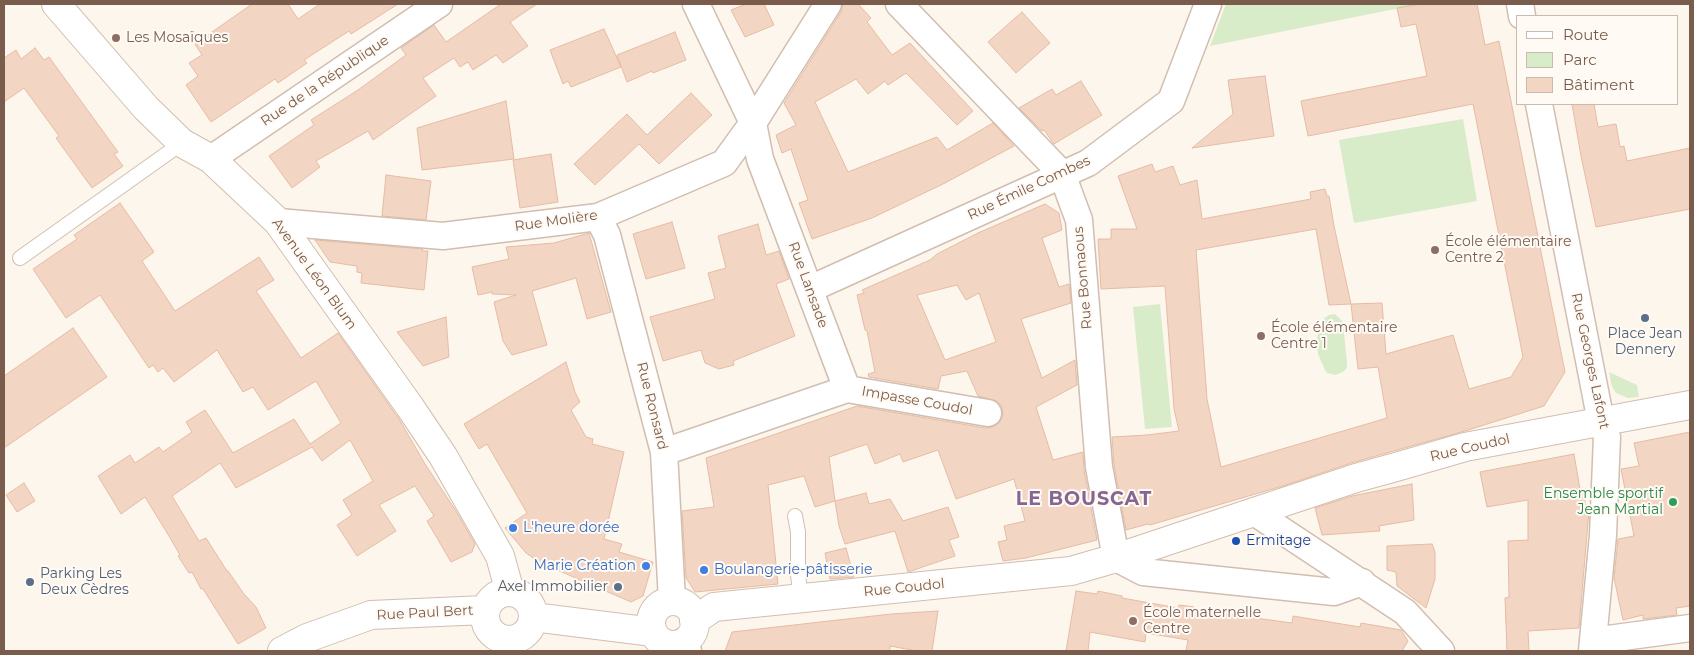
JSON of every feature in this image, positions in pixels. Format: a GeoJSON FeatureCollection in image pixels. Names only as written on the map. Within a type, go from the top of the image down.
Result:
{"type":"FeatureCollection","features":[{"type":"Feature","properties":{"kind":"street","name":"Avenue Léon Blum"},"geometry":{"type":"LineString","coordinates":[[56,4],[146,108],[182,143],[211,159],[278,222],[443,456],[500,556],[510,592]]}},
{"type":"Feature","properties":{"kind":"street","name":"Rue de la République"},"geometry":{"type":"LineString","coordinates":[[211,159],[439,4]]}},
{"type":"Feature","properties":{"kind":"street","name":"Rue Lansade"},"geometry":{"type":"LineString","coordinates":[[696,4],[753,122],[760,158],[847,389]]}},
{"type":"Feature","properties":{"kind":"street","name":"Rue Molière"},"geometry":{"type":"LineString","coordinates":[[278,222],[443,236],[598,217],[724,163],[753,122],[828,4]]}},
{"type":"Feature","properties":{"kind":"street","name":"Rue Bonnaous"},"geometry":{"type":"LineString","coordinates":[[899,4],[1062,174],[1079,220],[1098,467],[1116,558]]}},
{"type":"Feature","properties":{"kind":"street","name":"Rue Émile Combes"},"geometry":{"type":"LineString","coordinates":[[810,289],[1088,163],[1171,102],[1208,4]]}},
{"type":"Feature","properties":{"kind":"street","name":"Rue Georges Lafont"},"geometry":{"type":"LineString","coordinates":[[1539,105],[1601,422],[1607,437],[1604,526],[1593,646]]}},
{"type":"Feature","properties":{"kind":"street","name":"Rue Ronsard"},"geometry":{"type":"LineString","coordinates":[[598,217],[606,234],[664,452],[672,601]]}},
{"type":"Feature","properties":{"kind":"street"},"geometry":{"type":"LineString","coordinates":[[664,452],[847,389]]}},
{"type":"Feature","properties":{"kind":"street","name":"Impasse Coudol"},"geometry":{"type":"LineString","coordinates":[[847,389],[988,413]]}},
{"type":"Feature","properties":{"kind":"street","name":"Rue Coudol"},"geometry":{"type":"LineString","coordinates":[[689,638],[714,607],[1071,571],[1116,558],[1356,478],[1465,447],[1690,405]]}},
{"type":"Feature","properties":{"kind":"street"},"geometry":{"type":"LineString","coordinates":[[1254,512],[1405,612],[1441,651]]}},
{"type":"Feature","properties":{"kind":"street"},"geometry":{"type":"LineString","coordinates":[[1116,558],[1143,572],[1334,592],[1362,582]]}},
{"type":"Feature","properties":{"kind":"street"},"geometry":{"type":"LineString","coordinates":[[502,592],[510,592],[524,597],[529,602],[533,617],[532,624],[522,636],[515,639],[508,646],[494,636],[484,618],[488,602],[494,596],[502,592]]}},
{"type":"Feature","properties":{"kind":"street"},"geometry":{"type":"LineString","coordinates":[[672,601],[685,605],[690,609],[689,638],[679,644],[666,644],[653,632],[651,618],[654,611],[665,602],[672,601]]}},
{"type":"Feature","properties":{"kind":"street","name":"Rue Paul Bert"},"geometry":{"type":"LineString","coordinates":[[282,651],[307,638],[371,615],[485,610]]}},
{"type":"Feature","properties":{"kind":"street"},"geometry":{"type":"LineString","coordinates":[[533,617],[653,632]]}},
{"type":"Feature","properties":{"kind":"street"},"geometry":{"type":"LineString","coordinates":[[1593,646],[1690,628]]}},
{"type":"Feature","properties":{"kind":"lane"},"geometry":{"type":"LineString","coordinates":[[20,258],[182,143]]}},
{"type":"Feature","properties":{"kind":"lane"},"geometry":{"type":"LineString","coordinates":[[795,516],[798,532],[798,575],[801,598]]}},
{"type":"Feature","properties":{"kind":"green space"},"geometry":{"type":"Polygon","coordinates":[[[1226,4],[1420,4],[1210,46],[1226,4]]]}},
{"type":"Feature","properties":{"kind":"green space"},"geometry":{"type":"Polygon","coordinates":[[[1463,119],[1477,201],[1354,223],[1339,140],[1463,119]]]}},
{"type":"Feature","properties":{"kind":"green space"},"geometry":{"type":"Polygon","coordinates":[[[1160,304],[1172,427],[1145,429],[1133,307],[1160,304]]]}},
{"type":"Feature","properties":{"kind":"green space"},"geometry":{"type":"Polygon","coordinates":[[[1335,314],[1343,322],[1347,368],[1335,375],[1327,373],[1325,370],[1318,354],[1317,341],[1318,330],[1323,319],[1335,314]]]}},
{"type":"Feature","properties":{"kind":"green space"},"geometry":{"type":"Polygon","coordinates":[[[1609,372],[1637,385],[1639,397],[1628,398],[1616,393],[1612,387],[1609,372]]]}},
{"type":"Feature","properties":{"kind":"building"},"geometry":{"type":"Polygon","coordinates":[[[252,4],[288,4],[298,19],[320,4],[398,4],[351,34],[349,31],[304,60],[307,63],[278,83],[275,79],[211,122],[186,85],[198,76],[189,63],[202,55],[195,44],[252,4]]]}},
{"type":"Feature","properties":{"kind":"building"},"geometry":{"type":"Polygon","coordinates":[[[501,4],[537,4],[510,22],[528,46],[503,63],[496,55],[473,70],[468,62],[460,67],[454,58],[423,78],[436,96],[373,140],[368,131],[316,161],[320,167],[292,188],[269,156],[314,125],[311,120],[358,90],[406,55],[401,48],[434,25],[446,42],[501,4]]]}},
{"type":"Feature","properties":{"kind":"building"},"geometry":{"type":"Polygon","coordinates":[[[746,4],[764,4],[774,25],[745,37],[731,10],[746,4]]]}},
{"type":"Feature","properties":{"kind":"building"},"geometry":{"type":"Polygon","coordinates":[[[843,4],[858,4],[871,18],[867,22],[892,55],[910,43],[973,111],[957,125],[906,73],[888,85],[885,81],[868,94],[856,79],[815,102],[848,172],[937,137],[947,150],[993,123],[1014,146],[943,184],[872,218],[812,239],[799,203],[808,200],[791,149],[782,153],[776,135],[796,125],[784,103],[841,12],[843,4]]]}},
{"type":"Feature","properties":{"kind":"building"},"geometry":{"type":"Polygon","coordinates":[[[1421,4],[1477,4],[1485,45],[1499,41],[1565,372],[1544,406],[1465,431],[1351,463],[1286,485],[1150,525],[1126,530],[1114,465],[1112,437],[1179,431],[1174,409],[1165,286],[1101,289],[1098,239],[1111,239],[1111,229],[1137,229],[1118,176],[1152,164],[1155,172],[1173,166],[1180,185],[1197,180],[1202,219],[1311,199],[1310,192],[1325,189],[1327,196],[1329,196],[1351,304],[1382,303],[1386,354],[1453,335],[1469,389],[1511,377],[1523,357],[1473,104],[1308,136],[1301,101],[1427,76],[1416,24],[1401,27],[1397,8],[1421,4]],[[1316,229],[1196,250],[1207,399],[1221,467],[1387,418],[1378,367],[1358,369],[1351,304],[1329,305],[1316,229]]]}},
{"type":"Feature","properties":{"kind":"building"},"geometry":{"type":"Polygon","coordinates":[[[1022,12],[1050,43],[1016,73],[988,42],[1022,12]]]}},
{"type":"Feature","properties":{"kind":"building"},"geometry":{"type":"Polygon","coordinates":[[[604,29],[621,67],[571,87],[568,81],[563,84],[550,50],[604,29]]]}},
{"type":"Feature","properties":{"kind":"building"},"geometry":{"type":"Polygon","coordinates":[[[675,32],[686,60],[653,73],[652,71],[627,82],[617,55],[675,32]]]}},
{"type":"Feature","properties":{"kind":"building"},"geometry":{"type":"Polygon","coordinates":[[[35,48],[44,60],[49,57],[118,152],[114,154],[123,166],[92,188],[56,138],[59,136],[24,88],[4,102],[4,58],[16,50],[21,59],[35,48]]]}},
{"type":"Feature","properties":{"kind":"building"},"geometry":{"type":"Polygon","coordinates":[[[1265,76],[1274,136],[1192,148],[1233,114],[1228,80],[1265,76]]]}},
{"type":"Feature","properties":{"kind":"building"},"geometry":{"type":"Polygon","coordinates":[[[1081,81],[1102,115],[1054,144],[1044,130],[1042,131],[1019,108],[1052,89],[1056,95],[1081,81]]]}},
{"type":"Feature","properties":{"kind":"building"},"geometry":{"type":"Polygon","coordinates":[[[691,93],[712,115],[659,164],[639,144],[595,185],[574,164],[627,114],[647,135],[691,93]]]}},
{"type":"Feature","properties":{"kind":"building"},"geometry":{"type":"Polygon","coordinates":[[[506,101],[514,159],[422,170],[417,128],[506,101]]]}},
{"type":"Feature","properties":{"kind":"building"},"geometry":{"type":"Polygon","coordinates":[[[1572,105],[1594,105],[1598,127],[1616,124],[1620,147],[1624,146],[1627,161],[1690,148],[1690,209],[1596,227],[1572,105]]]}},
{"type":"Feature","properties":{"kind":"building"},"geometry":{"type":"Polygon","coordinates":[[[551,154],[558,202],[520,208],[513,160],[551,154]]]}},
{"type":"Feature","properties":{"kind":"building"},"geometry":{"type":"Polygon","coordinates":[[[386,175],[431,181],[426,220],[382,216],[386,175]]]}},
{"type":"Feature","properties":{"kind":"building"},"geometry":{"type":"Polygon","coordinates":[[[120,203],[154,252],[142,261],[175,311],[259,257],[274,280],[256,291],[301,358],[338,333],[399,419],[425,464],[456,511],[475,544],[472,552],[451,562],[427,521],[434,516],[415,486],[379,505],[396,531],[357,556],[337,525],[352,515],[343,500],[373,481],[350,440],[322,461],[312,447],[236,488],[220,463],[172,496],[199,541],[206,538],[227,571],[256,607],[266,628],[238,644],[203,589],[201,589],[192,572],[189,573],[178,556],[180,555],[145,497],[121,514],[98,476],[130,455],[135,463],[159,447],[163,452],[192,432],[186,422],[205,410],[233,453],[294,419],[310,444],[341,423],[316,381],[268,410],[253,387],[243,392],[217,350],[174,382],[163,368],[158,372],[153,365],[149,368],[100,295],[66,318],[33,269],[77,239],[74,235],[120,203]]]}},
{"type":"Feature","properties":{"kind":"building"},"geometry":{"type":"Polygon","coordinates":[[[1045,204],[1059,213],[1062,230],[1042,238],[1059,287],[1069,284],[1071,303],[1021,319],[1042,378],[1075,360],[1077,385],[1036,407],[1053,460],[1083,452],[1084,470],[1097,540],[1026,558],[1003,561],[998,542],[1007,540],[1004,526],[1025,521],[1014,479],[956,499],[938,450],[903,462],[900,454],[875,464],[867,444],[829,457],[835,501],[815,507],[804,476],[768,485],[778,584],[695,592],[686,578],[682,511],[714,507],[706,458],[857,406],[985,428],[993,427],[999,423],[1003,416],[1002,407],[997,401],[978,396],[967,371],[941,376],[938,389],[869,377],[868,374],[875,372],[867,331],[865,330],[857,295],[864,293],[862,290],[930,260],[937,254],[978,233],[1045,204]],[[957,285],[917,295],[945,360],[996,342],[979,293],[966,300],[957,285]]]}},
{"type":"Feature","properties":{"kind":"building"},"geometry":{"type":"Polygon","coordinates":[[[672,222],[685,268],[646,279],[633,234],[672,222]]]}},
{"type":"Feature","properties":{"kind":"building"},"geometry":{"type":"Polygon","coordinates":[[[758,224],[766,255],[779,251],[789,279],[776,284],[795,336],[733,361],[734,365],[719,369],[705,363],[701,350],[663,361],[650,317],[715,299],[708,273],[726,268],[718,236],[758,224]]]}},
{"type":"Feature","properties":{"kind":"building"},"geometry":{"type":"Polygon","coordinates":[[[589,233],[611,312],[587,319],[576,278],[532,291],[547,345],[512,355],[503,341],[494,302],[516,295],[492,294],[492,292],[478,295],[472,267],[509,259],[506,247],[554,243],[589,233]]]}},
{"type":"Feature","properties":{"kind":"building"},"geometry":{"type":"Polygon","coordinates":[[[315,240],[423,249],[422,251],[428,251],[424,290],[361,283],[362,273],[357,272],[357,266],[330,262],[315,240]]]}},
{"type":"Feature","properties":{"kind":"building"},"geometry":{"type":"Polygon","coordinates":[[[446,317],[449,357],[423,366],[397,332],[446,317]]]}},
{"type":"Feature","properties":{"kind":"building"},"geometry":{"type":"Polygon","coordinates":[[[73,328],[107,377],[4,448],[4,376],[73,328]]]}},
{"type":"Feature","properties":{"kind":"building"},"geometry":{"type":"Polygon","coordinates":[[[566,362],[580,402],[571,410],[586,437],[593,439],[592,444],[624,452],[604,539],[622,544],[619,552],[653,562],[643,596],[631,602],[539,562],[526,553],[505,528],[527,513],[487,444],[479,449],[464,424],[566,362]]]}},
{"type":"Feature","properties":{"kind":"building"},"geometry":{"type":"Polygon","coordinates":[[[1690,432],[1690,606],[1676,608],[1677,615],[1643,619],[1643,615],[1623,620],[1614,578],[1618,539],[1634,536],[1621,469],[1639,466],[1634,443],[1690,432]]]}},
{"type":"Feature","properties":{"kind":"building"},"geometry":{"type":"Polygon","coordinates":[[[1574,454],[1580,489],[1583,488],[1586,510],[1589,510],[1579,628],[1528,631],[1529,651],[1507,651],[1505,598],[1509,597],[1508,541],[1528,540],[1528,500],[1487,507],[1480,472],[1574,454]]]}},
{"type":"Feature","properties":{"kind":"building"},"geometry":{"type":"Polygon","coordinates":[[[24,483],[35,501],[17,512],[6,495],[24,483]]]}},
{"type":"Feature","properties":{"kind":"building"},"geometry":{"type":"Polygon","coordinates":[[[1412,484],[1414,520],[1379,526],[1380,531],[1322,535],[1315,508],[1352,496],[1412,484]]]}},
{"type":"Feature","properties":{"kind":"building"},"geometry":{"type":"Polygon","coordinates":[[[866,493],[869,504],[890,499],[903,521],[948,507],[959,537],[949,540],[955,556],[908,572],[895,531],[845,544],[839,526],[835,501],[866,493]]]}},
{"type":"Feature","properties":{"kind":"building"},"geometry":{"type":"Polygon","coordinates":[[[1432,544],[1435,552],[1435,579],[1426,608],[1397,586],[1396,572],[1387,570],[1387,546],[1432,544]]]}},
{"type":"Feature","properties":{"kind":"building"},"geometry":{"type":"Polygon","coordinates":[[[846,548],[854,577],[830,579],[825,553],[846,548]]]}},
{"type":"Feature","properties":{"kind":"building"},"geometry":{"type":"Polygon","coordinates":[[[1076,591],[1097,594],[1098,591],[1122,596],[1122,598],[1178,608],[1179,605],[1194,607],[1196,610],[1292,623],[1293,616],[1360,627],[1361,623],[1401,630],[1408,641],[1402,651],[1186,651],[1188,640],[1146,633],[1145,642],[1090,632],[1088,651],[1066,651],[1076,591]]]}},
{"type":"Feature","properties":{"kind":"building"},"geometry":{"type":"Polygon","coordinates":[[[938,611],[932,651],[917,651],[890,646],[890,651],[725,651],[732,632],[891,614],[938,611]]]}},
{"type":"Feature","properties":{"kind":"place","name":"Les Mosaïques"},"geometry":{"type":"Point","coordinates":[116,38]}},
{"type":"Feature","properties":{"kind":"place","name":"École élémentaire Centre 2"},"geometry":{"type":"Point","coordinates":[1435,250]}},
{"type":"Feature","properties":{"kind":"place","name":"Place Jean Dennery"},"geometry":{"type":"Point","coordinates":[1645,318]}},
{"type":"Feature","properties":{"kind":"place","name":"École élémentaire Centre 1"},"geometry":{"type":"Point","coordinates":[1261,336]}},
{"type":"Feature","properties":{"kind":"place","name":"Ensemble sportif Jean Martial"},"geometry":{"type":"Point","coordinates":[1673,502]}},
{"type":"Feature","properties":{"kind":"place","name":"L'heure dorée"},"geometry":{"type":"Point","coordinates":[513,528]}},
{"type":"Feature","properties":{"kind":"place","name":"Ermitage"},"geometry":{"type":"Point","coordinates":[1236,541]}},
{"type":"Feature","properties":{"kind":"place","name":"Marie Création"},"geometry":{"type":"Point","coordinates":[646,566]}},
{"type":"Feature","properties":{"kind":"place","name":"Boulangerie-pâtisserie"},"geometry":{"type":"Point","coordinates":[704,570]}},
{"type":"Feature","properties":{"kind":"place","name":"Parking Les Deux Cèdres"},"geometry":{"type":"Point","coordinates":[30,582]}},
{"type":"Feature","properties":{"kind":"place","name":"Axel Immobilier"},"geometry":{"type":"Point","coordinates":[618,587]}},
{"type":"Feature","properties":{"kind":"place","name":"École maternelle Centre"},"geometry":{"type":"Point","coordinates":[1133,621]}},
{"type":"Feature","properties":{"kind":"district","name":"LE BOUSCAT"},"geometry":{"type":"Point","coordinates":[1084,499]}}]}
